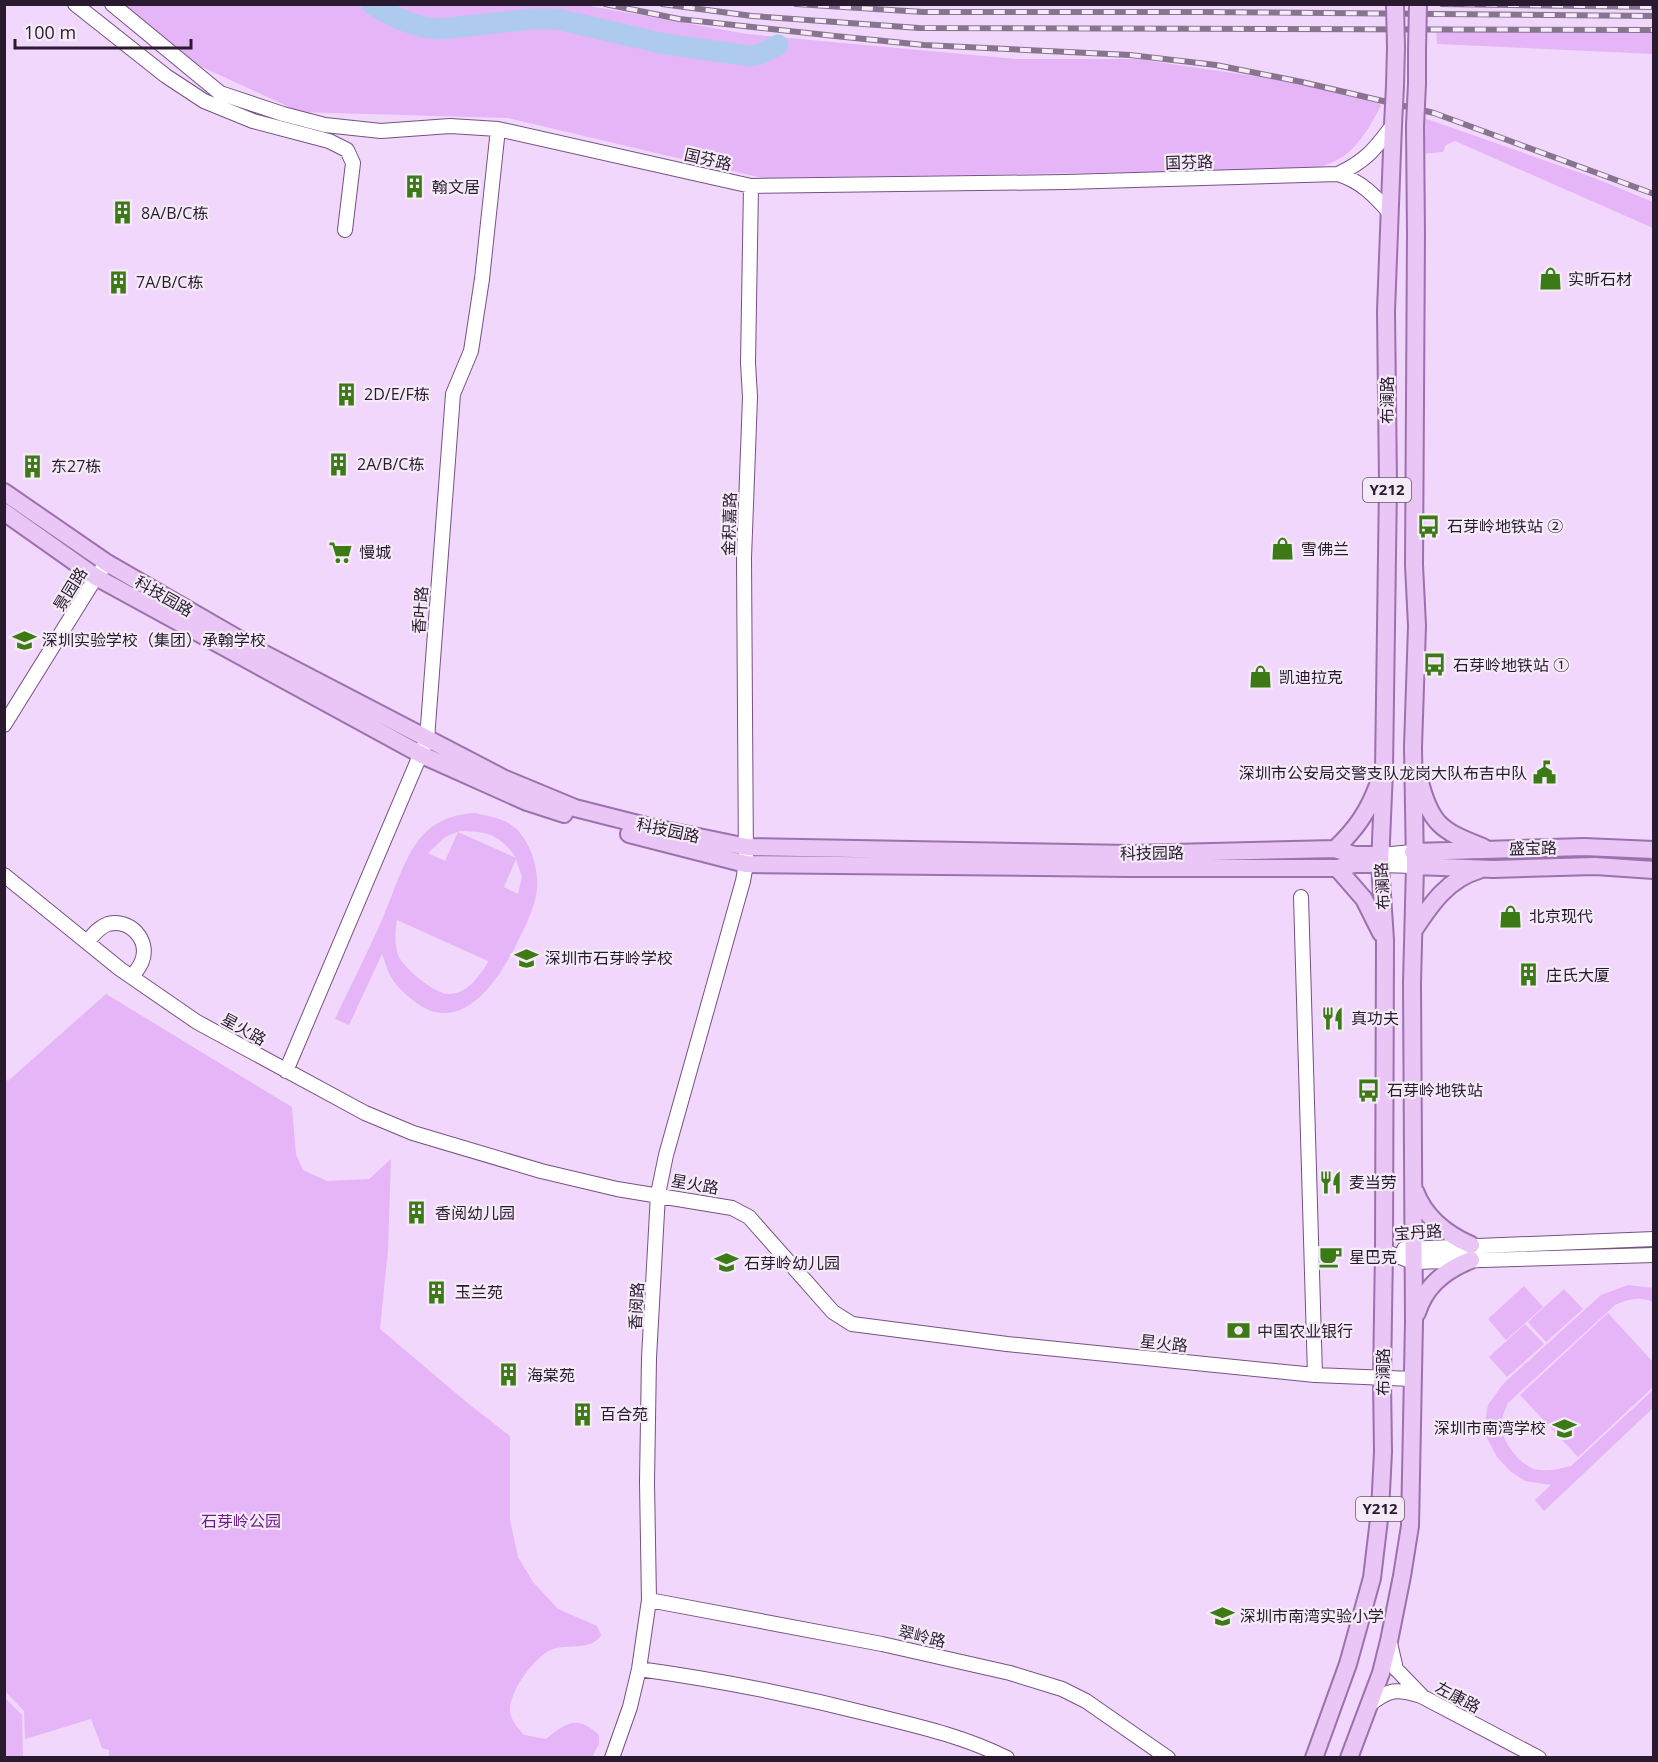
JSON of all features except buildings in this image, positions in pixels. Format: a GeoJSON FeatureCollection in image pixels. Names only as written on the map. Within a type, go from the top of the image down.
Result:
{"type":"FeatureCollection","features":[{"type":"Feature","properties":{"kind":"main road","name":"布澜路"},"geometry":{"type":"LineString","coordinates":[[1314,1758],[1348,1665],[1372,1578],[1383,1464],[1385,940],[1380,860],[1384,777],[1388,484],[1386,311],[1395,86],[1395,4]]}},
{"type":"Feature","properties":{"kind":"main road","name":"布澜路"},"geometry":{"type":"LineString","coordinates":[[1349,1758],[1389,1641],[1410,1526],[1414,1322],[1413,747],[1417,626],[1414,565],[1415,126],[1418,4]]}},
{"type":"Feature","properties":{"kind":"main road","name":"科技园路"},"geometry":{"type":"LineString","coordinates":[[4,492],[107,563],[261,652],[505,779],[575,808],[650,827],[747,856],[1131,854],[1335,849],[1380,860]]}},
{"type":"Feature","properties":{"kind":"main road","name":"科技园路"},"geometry":{"type":"LineString","coordinates":[[4,512],[96,577],[422,755],[527,802],[567,815],[747,856],[1128,868],[1337,868],[1380,860]]}},
{"type":"Feature","properties":{"kind":"main road"},"geometry":{"type":"LineString","coordinates":[[1413,747],[1424,797],[1437,822],[1447,832],[1489,849]]}},
{"type":"Feature","properties":{"kind":"main road"},"geometry":{"type":"LineString","coordinates":[[1335,849],[1351,833],[1372,803],[1384,777],[1413,787]]}},
{"type":"Feature","properties":{"kind":"main road","name":"盛宝路"},"geometry":{"type":"LineString","coordinates":[[1414,859],[1489,849],[1584,847],[1653,850]]}},
{"type":"Feature","properties":{"kind":"main road","name":"盛宝路"},"geometry":{"type":"LineString","coordinates":[[1414,859],[1493,869],[1595,866],[1653,870]]}},
{"type":"Feature","properties":{"kind":"main road"},"geometry":{"type":"LineString","coordinates":[[1337,868],[1364,899],[1385,940]]}},
{"type":"Feature","properties":{"kind":"main road"},"geometry":{"type":"LineString","coordinates":[[1413,931],[1450,884],[1478,870],[1493,869]]}},
{"type":"Feature","properties":{"kind":"main road"},"geometry":{"type":"LineString","coordinates":[[1413,1184],[1419,1202],[1428,1214],[1471,1253],[1434,1283],[1419,1304],[1414,1322]]}},
{"type":"Feature","properties":{"kind":"street"},"geometry":{"type":"LineString","coordinates":[[75,4],[166,76],[204,101],[254,121],[329,141],[347,150],[353,163],[345,230]]}},
{"type":"Feature","properties":{"kind":"street","name":"国芬路"},"geometry":{"type":"LineString","coordinates":[[112,4],[220,93],[283,114],[325,124],[381,131],[450,126],[498,129],[751,186],[1066,182],[1338,174]]}},
{"type":"Feature","properties":{"kind":"street"},"geometry":{"type":"LineString","coordinates":[[1338,174],[1354,167],[1371,154],[1393,124]]}},
{"type":"Feature","properties":{"kind":"street","name":"香叶路"},"geometry":{"type":"LineString","coordinates":[[286,1071],[427,739],[453,394],[471,351],[482,279],[498,129]]}},
{"type":"Feature","properties":{"kind":"street"},"geometry":{"type":"LineString","coordinates":[[1338,174],[1354,179],[1373,194],[1390,213]]}},
{"type":"Feature","properties":{"kind":"street","name":"金积嘉路"},"geometry":{"type":"LineString","coordinates":[[747,856],[744,558],[750,397],[748,363],[751,186]]}},
{"type":"Feature","properties":{"kind":"street","name":"景园路"},"geometry":{"type":"LineString","coordinates":[[4,725],[107,563]]}},
{"type":"Feature","properties":{"kind":"street","name":"香阅路"},"geometry":{"type":"LineString","coordinates":[[612,1758],[630,1707],[639,1669],[649,1600],[647,1482],[649,1370],[658,1194],[666,1155],[744,881],[747,856]]}},
{"type":"Feature","properties":{"kind":"street","name":"科技园路"},"geometry":{"type":"LineString","coordinates":[[1380,860],[1414,859]]}},
{"type":"Feature","properties":{"kind":"street","name":"星火路"},"geometry":{"type":"LineString","coordinates":[[4,874],[132,977],[197,1022],[365,1113],[413,1133],[540,1171],[616,1189],[658,1194],[732,1208],[749,1217],[833,1312],[852,1324],[1007,1344],[1315,1375],[1413,1379]]}},
{"type":"Feature","properties":{"kind":"street"},"geometry":{"type":"LineString","coordinates":[[1301,897],[1315,1375]]}},
{"type":"Feature","properties":{"kind":"street"},"geometry":{"type":"LineString","coordinates":[[87,942],[95,933],[109,924],[118,923],[134,929],[144,952],[142,962],[132,977]]}},
{"type":"Feature","properties":{"kind":"street","name":"宝丹路"},"geometry":{"type":"LineString","coordinates":[[1384,1251],[1413,1255],[1471,1253],[1653,1239]]}},
{"type":"Feature","properties":{"kind":"street","name":"宝丹路"},"geometry":{"type":"LineString","coordinates":[[1471,1253],[1653,1255]]}},
{"type":"Feature","properties":{"kind":"street","name":"翠岭路"},"geometry":{"type":"LineString","coordinates":[[649,1600],[882,1644],[1020,1676],[1062,1689],[1086,1701],[1168,1758]]}},
{"type":"Feature","properties":{"kind":"street","name":"左康路"},"geometry":{"type":"LineString","coordinates":[[1389,1641],[1395,1669],[1422,1697],[1539,1758]]}},
{"type":"Feature","properties":{"kind":"street"},"geometry":{"type":"LineString","coordinates":[[639,1669],[809,1698],[954,1735],[1007,1758]]}},
{"type":"Feature","properties":{"kind":"street"},"geometry":{"type":"LineString","coordinates":[[1369,1705],[1381,1695],[1394,1690],[1422,1697]]}},
{"type":"Feature","properties":{"kind":"green space"},"geometry":{"type":"Polygon","coordinates":[[[120,5],[584,5],[747,34],[1016,59],[1137,59],[1336,88],[1377,98],[1381,106],[1370,126],[1349,152],[1330,163],[1310,169],[762,178],[508,118],[300,112],[189,61],[120,5]]]}},
{"type":"Feature","properties":{"kind":"green space"},"geometry":{"type":"Polygon","coordinates":[[[1436,29],[1653,33],[1653,54],[1437,44],[1436,29]]]}},
{"type":"Feature","properties":{"kind":"green space"},"geometry":{"type":"Polygon","coordinates":[[[1421,117],[1592,177],[1653,202],[1653,228],[1455,141],[1446,145],[1443,152],[1420,154],[1421,117]]]}},
{"type":"Feature","properties":{"kind":"green space"},"geometry":{"type":"Polygon","coordinates":[[[475,813],[495,818],[514,827],[525,839],[535,864],[537,889],[534,904],[514,949],[498,976],[476,1000],[463,1009],[449,1013],[434,1012],[418,1004],[396,984],[382,954],[349,1025],[335,1019],[378,928],[405,863],[416,844],[427,830],[440,822],[453,816],[475,813]],[[460,831],[445,837],[428,853],[445,861],[458,832],[516,858],[505,844],[493,836],[486,833],[460,831]],[[516,859],[504,887],[518,894],[522,877],[516,859]],[[397,920],[395,934],[397,953],[407,968],[420,980],[447,994],[459,992],[473,983],[488,961],[397,920]]]}},
{"type":"Feature","properties":{"kind":"green space","name":"石芽岭公园"},"geometry":{"type":"Polygon","coordinates":[[[106,994],[292,1107],[296,1155],[303,1170],[327,1181],[369,1179],[391,1159],[388,1249],[380,1329],[510,1436],[510,1520],[518,1557],[533,1582],[558,1609],[597,1626],[601,1635],[592,1643],[553,1649],[538,1659],[516,1688],[510,1708],[511,1716],[524,1735],[546,1739],[566,1725],[578,1723],[584,1725],[599,1735],[599,1744],[592,1757],[109,1757],[109,1750],[102,1748],[91,1719],[25,1739],[24,1711],[4,1690],[5,1078],[8,1081],[106,994]]]}},
{"type":"Feature","properties":{"kind":"green space"},"geometry":{"type":"Polygon","coordinates":[[[1628,1285],[1653,1288],[1653,1302],[1634,1299],[1615,1305],[1508,1403],[1504,1413],[1503,1436],[1519,1459],[1534,1469],[1557,1469],[1571,1466],[1653,1390],[1653,1408],[1544,1511],[1535,1500],[1551,1485],[1525,1481],[1510,1471],[1497,1457],[1486,1436],[1485,1423],[1488,1405],[1503,1384],[1601,1295],[1628,1285]]]}},
{"type":"Feature","properties":{"kind":"green space"},"geometry":{"type":"Polygon","coordinates":[[[1524,1286],[1543,1307],[1506,1340],[1488,1319],[1524,1286]]]}},
{"type":"Feature","properties":{"kind":"green space"},"geometry":{"type":"Polygon","coordinates":[[[1564,1289],[1583,1309],[1546,1342],[1528,1322],[1564,1289]]]}},
{"type":"Feature","properties":{"kind":"green space"},"geometry":{"type":"Polygon","coordinates":[[[1608,1313],[1653,1362],[1653,1387],[1578,1457],[1520,1395],[1608,1313]]]}},
{"type":"Feature","properties":{"kind":"green space"},"geometry":{"type":"Polygon","coordinates":[[[1525,1324],[1544,1344],[1507,1377],[1489,1357],[1525,1324]]]}},
{"type":"Feature","properties":{"kind":"green space"},"geometry":{"type":"Polygon","coordinates":[[[4,1697],[22,1715],[23,1757],[5,1757],[4,1697]]]}},
{"type":"Feature","properties":{"kind":"waterway"},"geometry":{"type":"LineString","coordinates":[[372,4],[404,21],[439,29],[532,19],[556,19],[665,44],[750,56],[778,45]]}},
{"type":"Feature","properties":{"kind":"railway"},"geometry":{"type":"LineString","coordinates":[[605,4],[679,19],[924,45],[1130,55],[1216,65],[1302,82],[1434,113],[1654,194]]}},
{"type":"Feature","properties":{"kind":"railway"},"geometry":{"type":"LineString","coordinates":[[662,4],[752,16],[919,28],[1654,30]]}},
{"type":"Feature","properties":{"kind":"railway"},"geometry":{"type":"LineString","coordinates":[[796,4],[923,12],[1654,16]]}},
{"type":"Feature","properties":{"kind":"railway"},"geometry":{"type":"LineString","coordinates":[[1442,4],[1654,7]]}},
{"type":"Feature","properties":{"kind":"place","name":"翰文居"},"geometry":{"type":"Point","coordinates":[414,187]}},
{"type":"Feature","properties":{"kind":"place","name":"8A/B/C栋"},"geometry":{"type":"Point","coordinates":[123,213]}},
{"type":"Feature","properties":{"kind":"place","name":"实昕石材"},"geometry":{"type":"Point","coordinates":[1550,279]}},
{"type":"Feature","properties":{"kind":"place","name":"7A/B/C栋"},"geometry":{"type":"Point","coordinates":[118,282]}},
{"type":"Feature","properties":{"kind":"place","name":"2D/E/F栋"},"geometry":{"type":"Point","coordinates":[346,394]}},
{"type":"Feature","properties":{"kind":"place","name":"2A/B/C栋"},"geometry":{"type":"Point","coordinates":[339,464]}},
{"type":"Feature","properties":{"kind":"place","name":"东27栋"},"geometry":{"type":"Point","coordinates":[33,466]}},
{"type":"Feature","properties":{"kind":"place","name":"石芽岭地铁站 ②"},"geometry":{"type":"Point","coordinates":[1429,526]}},
{"type":"Feature","properties":{"kind":"place","name":"雪佛兰"},"geometry":{"type":"Point","coordinates":[1283,549]}},
{"type":"Feature","properties":{"kind":"place","name":"慢城"},"geometry":{"type":"Point","coordinates":[341,552]}},
{"type":"Feature","properties":{"kind":"place","name":"深圳实验学校（集团）承翰学校"},"geometry":{"type":"Point","coordinates":[24,640]}},
{"type":"Feature","properties":{"kind":"place","name":"石芽岭地铁站 ①"},"geometry":{"type":"Point","coordinates":[1435,665]}},
{"type":"Feature","properties":{"kind":"place","name":"凯迪拉克"},"geometry":{"type":"Point","coordinates":[1261,677]}},
{"type":"Feature","properties":{"kind":"place","name":"深圳市公安局交警支队龙岗大队布吉中队"},"geometry":{"type":"Point","coordinates":[1545,773]}},
{"type":"Feature","properties":{"kind":"place","name":"北京现代"},"geometry":{"type":"Point","coordinates":[1511,916]}},
{"type":"Feature","properties":{"kind":"place","name":"深圳市石芽岭学校"},"geometry":{"type":"Point","coordinates":[527,958]}},
{"type":"Feature","properties":{"kind":"place","name":"庄氏大厦"},"geometry":{"type":"Point","coordinates":[1528,975]}},
{"type":"Feature","properties":{"kind":"place","name":"真功夫"},"geometry":{"type":"Point","coordinates":[1333,1018]}},
{"type":"Feature","properties":{"kind":"place","name":"石芽岭地铁站"},"geometry":{"type":"Point","coordinates":[1369,1090]}},
{"type":"Feature","properties":{"kind":"place","name":"麦当劳"},"geometry":{"type":"Point","coordinates":[1331,1182]}},
{"type":"Feature","properties":{"kind":"place","name":"香阅幼儿园"},"geometry":{"type":"Point","coordinates":[417,1213]}},
{"type":"Feature","properties":{"kind":"place","name":"星巴克"},"geometry":{"type":"Point","coordinates":[1331,1257]}},
{"type":"Feature","properties":{"kind":"place","name":"石芽岭幼儿园"},"geometry":{"type":"Point","coordinates":[726,1263]}},
{"type":"Feature","properties":{"kind":"place","name":"玉兰苑"},"geometry":{"type":"Point","coordinates":[437,1292]}},
{"type":"Feature","properties":{"kind":"place","name":"中国农业银行"},"geometry":{"type":"Point","coordinates":[1239,1331]}},
{"type":"Feature","properties":{"kind":"place","name":"海棠苑"},"geometry":{"type":"Point","coordinates":[509,1375]}},
{"type":"Feature","properties":{"kind":"place","name":"百合苑"},"geometry":{"type":"Point","coordinates":[582,1414]}},
{"type":"Feature","properties":{"kind":"place","name":"深圳市南湾学校"},"geometry":{"type":"Point","coordinates":[1564,1428]}},
{"type":"Feature","properties":{"kind":"place","name":"深圳市南湾实验小学"},"geometry":{"type":"Point","coordinates":[1222,1616]}}]}
